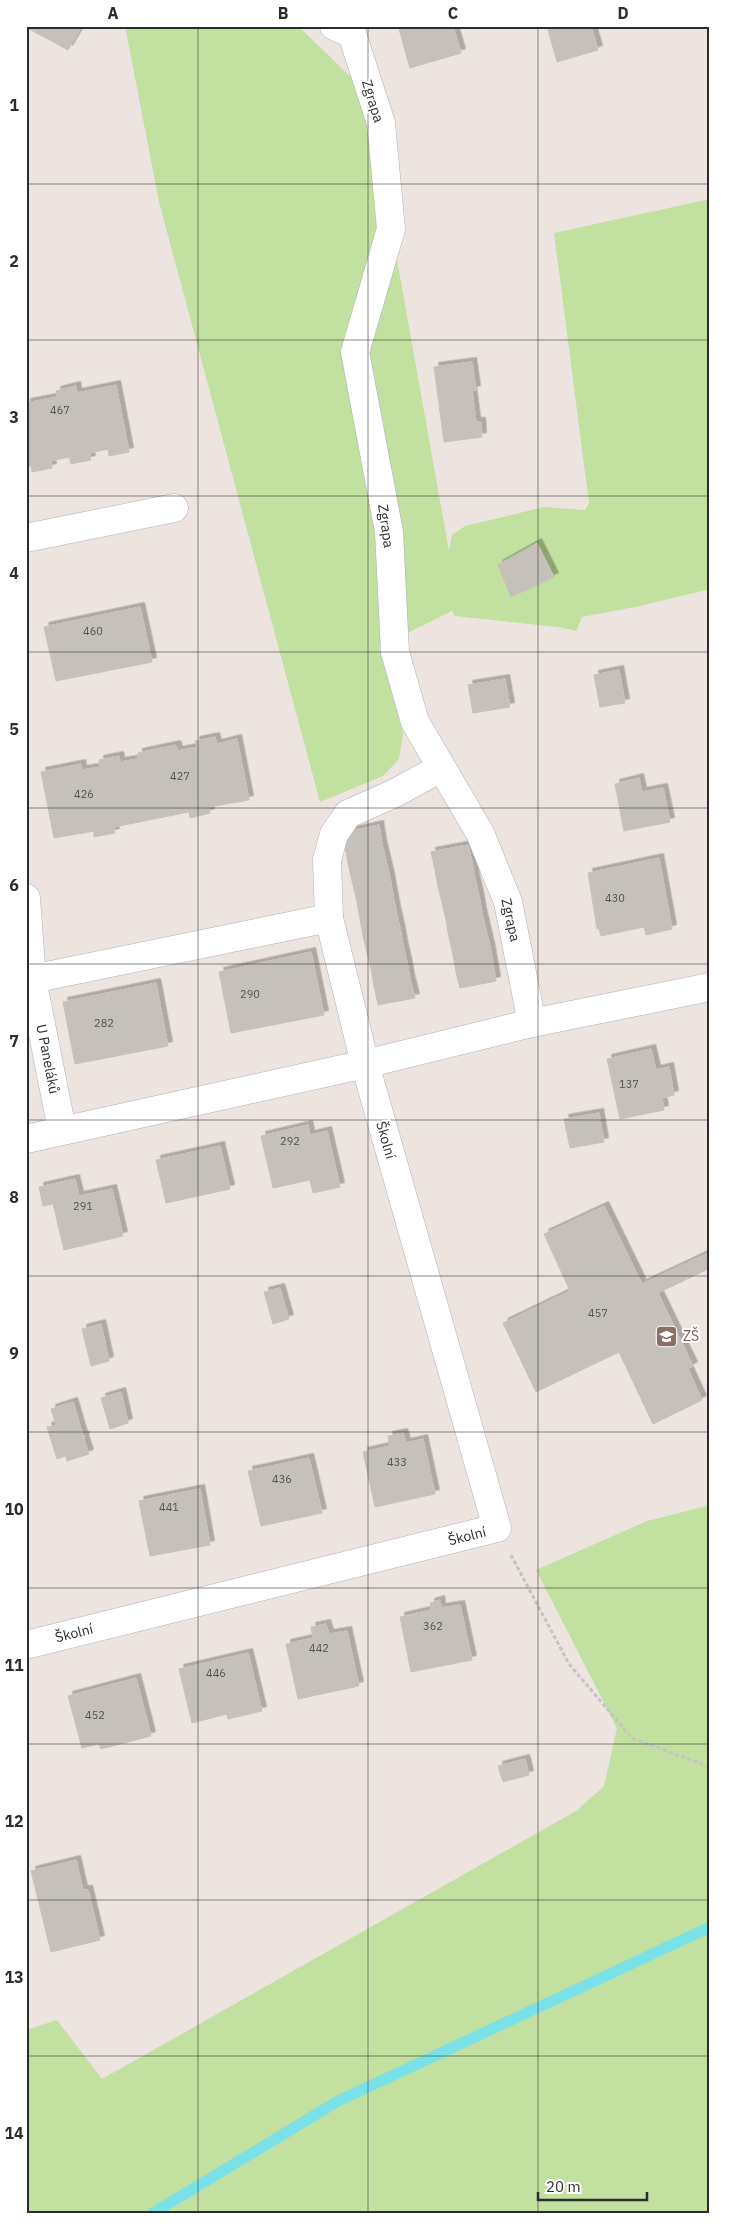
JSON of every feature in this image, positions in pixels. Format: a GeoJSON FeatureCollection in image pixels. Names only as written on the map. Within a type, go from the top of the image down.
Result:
{"type":"FeatureCollection","features":[{"type":"Feature","properties":{"kind":"street","name":"Zgrapa"},"geometry":{"type":"LineString","coordinates":[[334,26],[352,34],[381,123],[391,229],[355,352],[389,532],[395,652],[415,722],[480,833],[508,902],[532,1023]]}},
{"type":"Feature","properties":{"kind":"street"},"geometry":{"type":"LineString","coordinates":[[26,538],[174,508]]}},
{"type":"Feature","properties":{"kind":"street","name":"Školní"},"geometry":{"type":"LineString","coordinates":[[26,1645],[497,1528],[365,1064],[329,918],[327,860],[334,834],[348,814],[396,793],[441,768]]}},
{"type":"Feature","properties":{"kind":"street","name":"U Paneláků"},"geometry":{"type":"LineString","coordinates":[[26,898],[32,979],[62,1130]]}},
{"type":"Feature","properties":{"kind":"street"},"geometry":{"type":"LineString","coordinates":[[32,979],[329,918]]}},
{"type":"Feature","properties":{"kind":"street"},"geometry":{"type":"LineString","coordinates":[[26,1139],[365,1064],[532,1023],[710,987]]}},
{"type":"Feature","properties":{"kind":"path"},"geometry":{"type":"LineString","coordinates":[[497,1528],[569,1664],[632,1738],[710,1767]]}},
{"type":"Feature","properties":{"kind":"green space"},"geometry":{"type":"Polygon","coordinates":[[[125,26],[298,26],[356,82],[374,131],[449,551],[452,535],[465,526],[544,507],[585,510],[589,503],[554,233],[710,199],[710,589],[640,606],[582,617],[576,631],[558,627],[455,616],[452,611],[379,647],[403,733],[399,759],[383,776],[320,802],[159,202],[125,26]]]}},
{"type":"Feature","properties":{"kind":"green space"},"geometry":{"type":"Polygon","coordinates":[[[710,1505],[710,2213],[26,2213],[26,2030],[57,2020],[102,2079],[576,1811],[604,1786],[617,1728],[536,1570],[647,1521],[710,1505]]]}},
{"type":"Feature","properties":{"kind":"building"},"geometry":{"type":"Polygon","coordinates":[[[28,26],[55,26],[48,39],[27,28],[28,26]]]}},
{"type":"Feature","properties":{"kind":"building"},"geometry":{"type":"Polygon","coordinates":[[[55,26],[82,26],[68,50],[48,39],[55,26]]]}},
{"type":"Feature","properties":{"kind":"building"},"geometry":{"type":"Polygon","coordinates":[[[408,26],[453,26],[461,53],[410,68],[399,29],[408,26]]]}},
{"type":"Feature","properties":{"kind":"building"},"geometry":{"type":"Polygon","coordinates":[[[547,26],[591,26],[598,50],[557,62],[547,26]]]}},
{"type":"Feature","properties":{"kind":"building"},"geometry":{"type":"Polygon","coordinates":[[[472,362],[476,390],[472,391],[476,422],[481,422],[482,437],[444,442],[434,367],[472,362]]]}},
{"type":"Feature","properties":{"kind":"building"},"geometry":{"type":"Polygon","coordinates":[[[116,385],[129,452],[109,456],[108,449],[90,453],[91,460],[71,464],[69,457],[51,461],[52,468],[32,472],[31,466],[26,467],[26,403],[57,397],[56,391],[76,386],[77,393],[116,385]]]}},
{"type":"Feature","properties":{"kind":"building"},"geometry":{"type":"Polygon","coordinates":[[[537,543],[554,577],[511,597],[498,565],[537,543]]]}},
{"type":"Feature","properties":{"kind":"building"},"geometry":{"type":"Polygon","coordinates":[[[140,607],[152,662],[56,681],[44,627],[140,607]]]}},
{"type":"Feature","properties":{"kind":"building"},"geometry":{"type":"Polygon","coordinates":[[[619,670],[625,703],[600,707],[594,675],[619,670]]]}},
{"type":"Feature","properties":{"kind":"building"},"geometry":{"type":"Polygon","coordinates":[[[505,679],[510,707],[473,713],[468,685],[505,679]]]}},
{"type":"Feature","properties":{"kind":"building"},"geometry":{"type":"Polygon","coordinates":[[[215,737],[217,744],[237,739],[249,800],[209,807],[210,813],[190,818],[189,812],[114,827],[115,833],[94,837],[94,831],[54,838],[41,772],[81,764],[82,770],[100,767],[99,760],[119,756],[120,762],[138,759],[138,753],[176,745],[178,751],[197,747],[195,741],[215,737]]]}},
{"type":"Feature","properties":{"kind":"building"},"geometry":{"type":"Polygon","coordinates":[[[639,778],[642,792],[663,788],[670,822],[624,831],[615,784],[639,778]]]}},
{"type":"Feature","properties":{"kind":"building"},"geometry":{"type":"Polygon","coordinates":[[[379,825],[382,844],[346,852],[342,833],[379,825]]]}},
{"type":"Feature","properties":{"kind":"building"},"geometry":{"type":"Polygon","coordinates":[[[382,844],[386,861],[349,868],[346,852],[382,844]]]}},
{"type":"Feature","properties":{"kind":"building"},"geometry":{"type":"Polygon","coordinates":[[[468,845],[472,862],[435,870],[431,852],[468,845]]]}},
{"type":"Feature","properties":{"kind":"building"},"geometry":{"type":"Polygon","coordinates":[[[659,858],[672,929],[646,935],[644,927],[601,936],[599,928],[597,929],[588,873],[659,858]]]}},
{"type":"Feature","properties":{"kind":"building"},"geometry":{"type":"Polygon","coordinates":[[[386,861],[390,878],[353,885],[349,868],[386,861]]]}},
{"type":"Feature","properties":{"kind":"building"},"geometry":{"type":"Polygon","coordinates":[[[472,862],[475,879],[438,887],[435,870],[472,862]]]}},
{"type":"Feature","properties":{"kind":"building"},"geometry":{"type":"Polygon","coordinates":[[[390,878],[393,895],[357,902],[353,885],[390,878]]]}},
{"type":"Feature","properties":{"kind":"building"},"geometry":{"type":"Polygon","coordinates":[[[475,879],[479,896],[442,903],[438,887],[475,879]]]}},
{"type":"Feature","properties":{"kind":"building"},"geometry":{"type":"Polygon","coordinates":[[[393,895],[396,911],[360,919],[357,902],[393,895]]]}},
{"type":"Feature","properties":{"kind":"building"},"geometry":{"type":"Polygon","coordinates":[[[479,896],[482,913],[446,920],[442,903],[479,896]]]}},
{"type":"Feature","properties":{"kind":"building"},"geometry":{"type":"Polygon","coordinates":[[[396,911],[400,928],[363,936],[360,919],[396,911]]]}},
{"type":"Feature","properties":{"kind":"building"},"geometry":{"type":"Polygon","coordinates":[[[482,913],[486,930],[449,938],[446,920],[482,913]]]}},
{"type":"Feature","properties":{"kind":"building"},"geometry":{"type":"Polygon","coordinates":[[[400,928],[403,945],[367,953],[363,936],[400,928]]]}},
{"type":"Feature","properties":{"kind":"building"},"geometry":{"type":"Polygon","coordinates":[[[486,930],[490,947],[453,955],[449,938],[486,930]]]}},
{"type":"Feature","properties":{"kind":"building"},"geometry":{"type":"Polygon","coordinates":[[[403,945],[407,962],[371,969],[367,953],[403,945]]]}},
{"type":"Feature","properties":{"kind":"building"},"geometry":{"type":"Polygon","coordinates":[[[490,947],[493,964],[456,972],[453,955],[490,947]]]}},
{"type":"Feature","properties":{"kind":"building"},"geometry":{"type":"Polygon","coordinates":[[[311,952],[324,1015],[231,1033],[219,972],[311,952]]]}},
{"type":"Feature","properties":{"kind":"building"},"geometry":{"type":"Polygon","coordinates":[[[407,962],[410,979],[374,986],[371,969],[407,962]]]}},
{"type":"Feature","properties":{"kind":"building"},"geometry":{"type":"Polygon","coordinates":[[[493,964],[496,981],[460,988],[456,972],[493,964]]]}},
{"type":"Feature","properties":{"kind":"building"},"geometry":{"type":"Polygon","coordinates":[[[410,979],[415,998],[378,1005],[374,986],[410,979]]]}},
{"type":"Feature","properties":{"kind":"building"},"geometry":{"type":"Polygon","coordinates":[[[156,983],[168,1046],[75,1064],[63,1002],[156,983]]]}},
{"type":"Feature","properties":{"kind":"building"},"geometry":{"type":"Polygon","coordinates":[[[651,1049],[656,1070],[669,1067],[674,1095],[662,1098],[664,1110],[620,1119],[607,1059],[651,1049]]]}},
{"type":"Feature","properties":{"kind":"building"},"geometry":{"type":"Polygon","coordinates":[[[599,1113],[604,1142],[570,1148],[564,1119],[599,1113]]]}},
{"type":"Feature","properties":{"kind":"building"},"geometry":{"type":"Polygon","coordinates":[[[308,1125],[310,1135],[327,1131],[340,1187],[313,1193],[310,1180],[273,1188],[261,1136],[308,1125]]]}},
{"type":"Feature","properties":{"kind":"building"},"geometry":{"type":"Polygon","coordinates":[[[220,1146],[230,1189],[166,1203],[156,1160],[220,1146]]]}},
{"type":"Feature","properties":{"kind":"building"},"geometry":{"type":"Polygon","coordinates":[[[75,1179],[79,1196],[112,1189],[123,1236],[64,1250],[53,1204],[43,1206],[39,1187],[75,1179]]]}},
{"type":"Feature","properties":{"kind":"building"},"geometry":{"type":"Polygon","coordinates":[[[604,1206],[642,1284],[710,1252],[710,1268],[658,1293],[693,1366],[688,1369],[702,1400],[653,1424],[619,1352],[536,1392],[503,1323],[570,1291],[544,1234],[604,1206]]]}},
{"type":"Feature","properties":{"kind":"building"},"geometry":{"type":"Polygon","coordinates":[[[280,1288],[289,1319],[273,1324],[264,1292],[280,1288]]]}},
{"type":"Feature","properties":{"kind":"building"},"geometry":{"type":"Polygon","coordinates":[[[101,1324],[109,1361],[91,1366],[82,1329],[101,1324]]]}},
{"type":"Feature","properties":{"kind":"building"},"geometry":{"type":"Polygon","coordinates":[[[121,1392],[128,1423],[110,1429],[101,1398],[121,1392]]]}},
{"type":"Feature","properties":{"kind":"building"},"geometry":{"type":"Polygon","coordinates":[[[73,1402],[89,1454],[67,1461],[66,1456],[57,1459],[47,1427],[56,1425],[51,1409],[73,1402]]]}},
{"type":"Feature","properties":{"kind":"building"},"geometry":{"type":"Polygon","coordinates":[[[403,1433],[406,1443],[423,1439],[435,1494],[375,1507],[363,1452],[390,1446],[388,1436],[403,1433]]]}},
{"type":"Feature","properties":{"kind":"building"},"geometry":{"type":"Polygon","coordinates":[[[309,1458],[322,1513],[261,1526],[248,1471],[309,1458]]]}},
{"type":"Feature","properties":{"kind":"building"},"geometry":{"type":"Polygon","coordinates":[[[200,1489],[210,1545],[150,1556],[139,1501],[200,1489]]]}},
{"type":"Feature","properties":{"kind":"building"},"geometry":{"type":"Polygon","coordinates":[[[440,1600],[441,1608],[460,1605],[472,1660],[411,1672],[400,1617],[431,1610],[430,1603],[440,1600]]]}},
{"type":"Feature","properties":{"kind":"building"},"geometry":{"type":"Polygon","coordinates":[[[326,1624],[329,1634],[347,1631],[359,1686],[298,1699],[286,1644],[313,1638],[311,1627],[326,1624]]]}},
{"type":"Feature","properties":{"kind":"building"},"geometry":{"type":"Polygon","coordinates":[[[248,1653],[262,1711],[228,1719],[227,1714],[192,1723],[179,1669],[248,1653]]]}},
{"type":"Feature","properties":{"kind":"building"},"geometry":{"type":"Polygon","coordinates":[[[136,1678],[151,1736],[101,1749],[99,1744],[82,1748],[68,1696],[136,1678]]]}},
{"type":"Feature","properties":{"kind":"building"},"geometry":{"type":"Polygon","coordinates":[[[525,1759],[529,1775],[503,1782],[498,1766],[525,1759]]]}},
{"type":"Feature","properties":{"kind":"building"},"geometry":{"type":"Polygon","coordinates":[[[76,1860],[83,1890],[88,1890],[100,1940],[51,1952],[31,1871],[76,1860]]]}},
{"type":"Feature","properties":{"kind":"waterway"},"geometry":{"type":"LineString","coordinates":[[153,2213],[338,2101],[710,1927]]}},
{"type":"Feature","properties":{"kind":"place","name":"ZŠ"},"geometry":{"type":"Point","coordinates":[667,1336]}}]}
